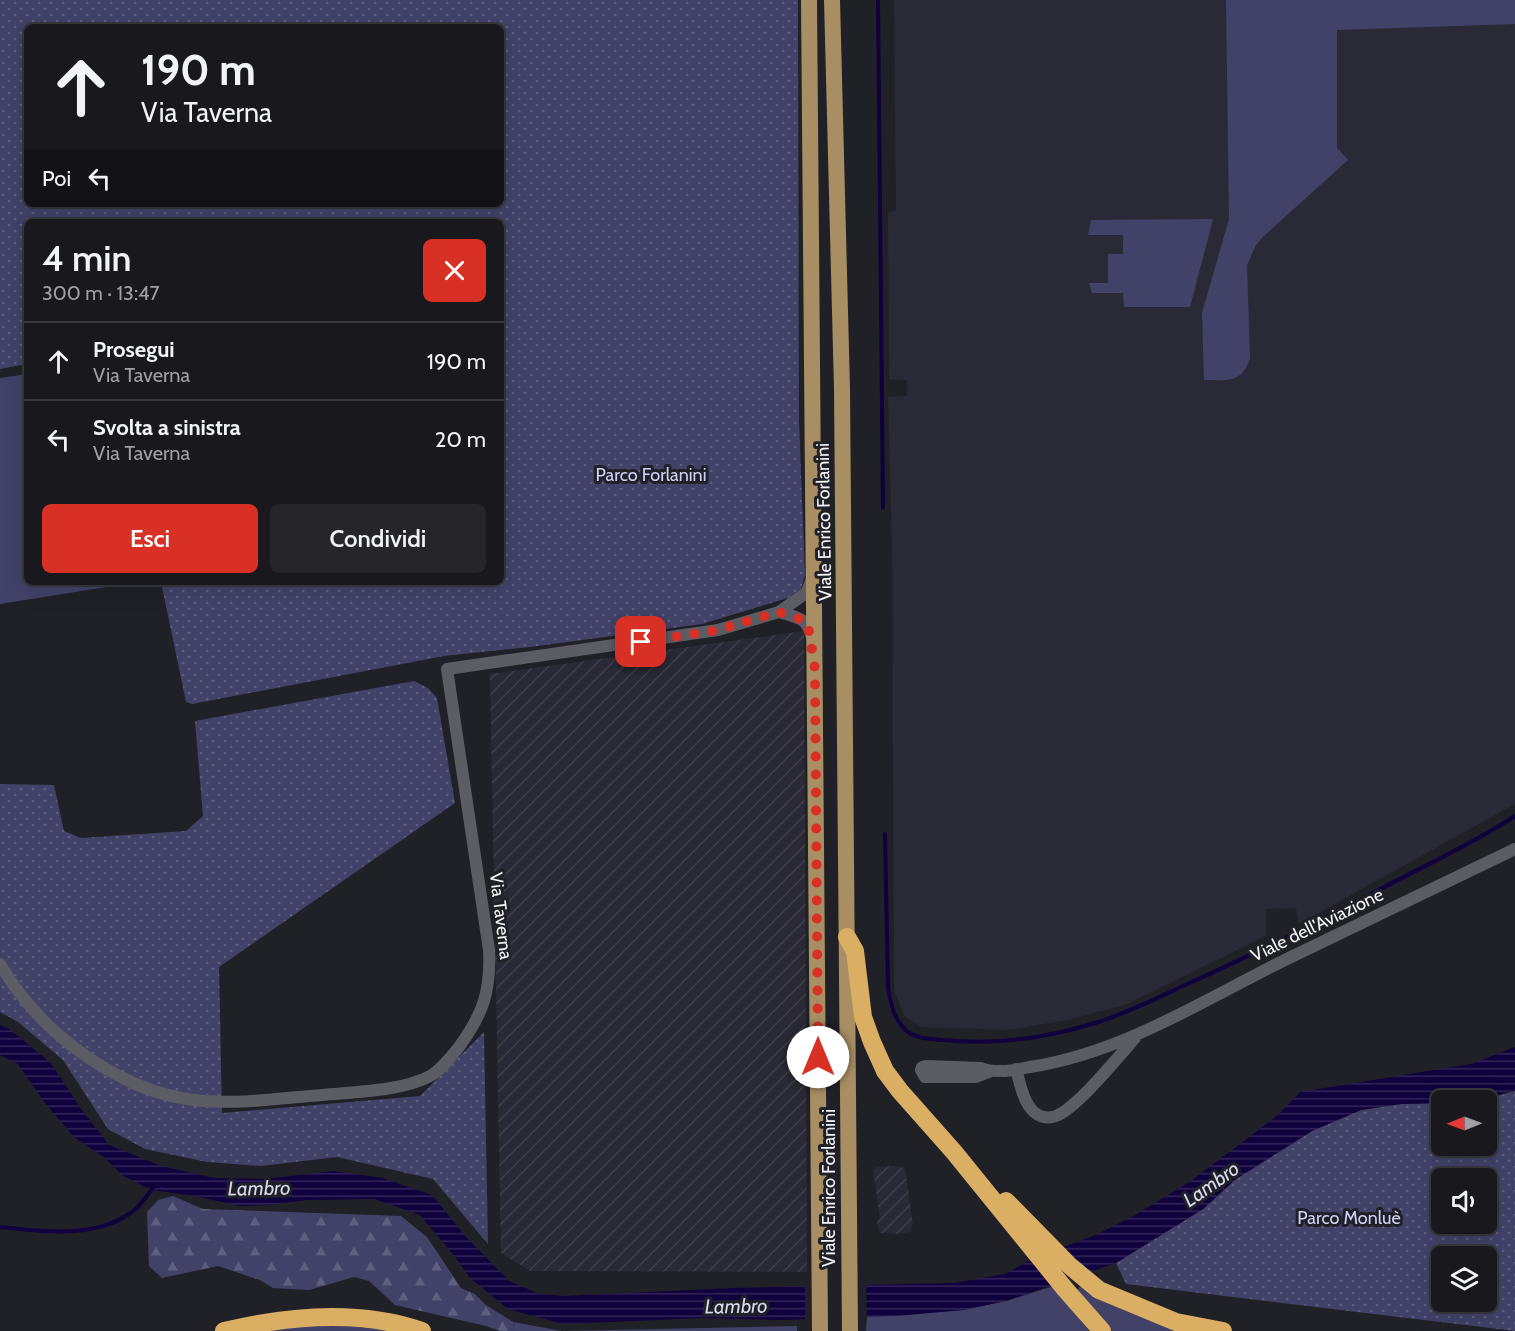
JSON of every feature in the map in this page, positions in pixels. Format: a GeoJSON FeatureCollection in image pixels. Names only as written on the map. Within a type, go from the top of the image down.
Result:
{"type":"FeatureCollection","features":[{"type":"Feature","properties":{"kind":"highway"},"geometry":{"type":"LineString","coordinates":[[847,937],[855,955],[861,1011],[877,1054],[900,1091],[954,1152],[986,1180],[1040,1247],[1065,1289],[1102,1331]]}},
{"type":"Feature","properties":{"kind":"highway"},"geometry":{"type":"LineString","coordinates":[[1040,1247],[1099,1290],[1176,1322],[1223,1331]]}},
{"type":"Feature","properties":{"kind":"highway"},"geometry":{"type":"LineString","coordinates":[[224,1331],[261,1322],[311,1317],[369,1319],[422,1331]]}},
{"type":"Feature","properties":{"kind":"main road","name":"Viale Enrico Forlanini"},"geometry":{"type":"LineString","coordinates":[[809,0],[820,1327]]}},
{"type":"Feature","properties":{"kind":"main road","name":"Viale Enrico Forlanini"},"geometry":{"type":"LineString","coordinates":[[832,0],[842,389],[850,1327]]}},
{"type":"Feature","properties":{"kind":"street","name":"Via Taverna"},"geometry":{"type":"LineString","coordinates":[[0,964],[15,988],[34,1011],[52,1030],[75,1048],[126,1080],[180,1098],[203,1101],[262,1100],[371,1090],[424,1078],[437,1071],[455,1052],[476,1023],[484,1005],[490,969],[447,669],[718,630],[778,612],[806,593],[815,573]]}},
{"type":"Feature","properties":{"kind":"street"},"geometry":{"type":"LineString","coordinates":[[778,612],[803,620],[808,625],[815,669]]}},
{"type":"Feature","properties":{"kind":"street","name":"Viale dell'Aviazione"},"geometry":{"type":"LineString","coordinates":[[989,1072],[1016,1070],[1078,1058],[1137,1036],[1286,960],[1515,849]]}},
{"type":"Feature","properties":{"kind":"street","name":"Viale dell'Aviazione"},"geometry":{"type":"LineString","coordinates":[[1016,1070],[1030,1108],[1042,1116],[1054,1117],[1094,1083],[1137,1036]]}},
{"type":"Feature","properties":{"kind":"shaded area"},"geometry":{"type":"Polygon","coordinates":[[[894,0],[1515,0],[1515,804],[1299,924],[1296,908],[1266,909],[1266,936],[1127,1004],[1068,1020],[1007,1030],[922,1027],[905,1017],[894,991],[892,546],[888,397],[907,396],[908,388],[907,380],[889,379],[888,213],[896,210],[894,0]]]}},
{"type":"Feature","properties":{"kind":"shaded area"},"geometry":{"type":"Polygon","coordinates":[[[804,631],[807,1272],[530,1271],[501,1253],[490,674],[804,631]]]}},
{"type":"Feature","properties":{"kind":"shaded area"},"geometry":{"type":"Polygon","coordinates":[[[877,1167],[905,1168],[913,1224],[909,1232],[879,1233],[877,1221],[880,1218],[873,1170],[877,1167]]]}},
{"type":"Feature","properties":{"kind":"green space","name":"Parco Forlanini"},"geometry":{"type":"Polygon","coordinates":[[[0,0],[798,0],[799,420],[805,575],[801,589],[788,598],[702,624],[444,656],[192,704],[186,702],[162,585],[504,585],[504,219],[24,219],[24,365],[0,369],[0,0]]]}},
{"type":"Feature","properties":{"kind":"green space"},"geometry":{"type":"Polygon","coordinates":[[[1226,0],[1515,0],[1515,24],[1337,30],[1337,148],[1348,160],[1256,245],[1247,265],[1250,358],[1247,366],[1233,379],[1204,380],[1202,313],[1229,219],[1226,0]]]}},
{"type":"Feature","properties":{"kind":"green space"},"geometry":{"type":"Polygon","coordinates":[[[1213,219],[1190,307],[1124,307],[1123,293],[1092,293],[1089,283],[1108,283],[1108,254],[1123,254],[1123,235],[1088,235],[1091,220],[1213,219]]]}},
{"type":"Feature","properties":{"kind":"green space"},"geometry":{"type":"Polygon","coordinates":[[[24,374],[24,585],[119,585],[0,604],[0,378],[24,374]]]}},
{"type":"Feature","properties":{"kind":"green space"},"geometry":{"type":"Polygon","coordinates":[[[414,681],[428,688],[437,698],[455,803],[219,967],[222,1113],[420,1096],[484,1032],[488,1244],[433,1179],[337,1157],[261,1166],[207,1162],[145,1149],[108,1129],[63,1060],[18,1022],[0,1012],[0,784],[54,785],[64,831],[81,838],[186,831],[203,816],[195,721],[414,681]]]}},
{"type":"Feature","properties":{"kind":"green space","name":"Parco Monluè"},"geometry":{"type":"Polygon","coordinates":[[[1515,1091],[1515,1331],[1126,1284],[1116,1263],[1203,1209],[1236,1179],[1312,1131],[1361,1110],[1401,1104],[1431,1103],[1431,1156],[1497,1156],[1497,1096],[1515,1091]]]}},
{"type":"Feature","properties":{"kind":"green space"},"geometry":{"type":"Polygon","coordinates":[[[173,1196],[203,1209],[401,1216],[427,1237],[461,1288],[475,1294],[486,1305],[513,1322],[514,1331],[500,1331],[395,1305],[369,1281],[354,1277],[309,1290],[273,1288],[260,1280],[218,1266],[162,1278],[149,1266],[147,1212],[158,1200],[173,1196]]]}},
{"type":"Feature","properties":{"kind":"green space"},"geometry":{"type":"Polygon","coordinates":[[[1054,1286],[1089,1331],[866,1331],[867,1316],[963,1310],[1006,1301],[1054,1286]]]}},
{"type":"Feature","properties":{"kind":"green space"},"geometry":{"type":"Polygon","coordinates":[[[1079,1287],[1084,1287],[1189,1331],[1111,1331],[1078,1292],[1079,1287]]]}},
{"type":"Feature","properties":{"kind":"green space"},"geometry":{"type":"Polygon","coordinates":[[[513,1322],[562,1331],[514,1331],[513,1322]]]}},
{"type":"Feature","properties":{"kind":"green space"},"geometry":{"type":"Polygon","coordinates":[[[319,1323],[395,1331],[243,1331],[319,1323]]]}},
{"type":"Feature","properties":{"kind":"green space"},"geometry":{"type":"Polygon","coordinates":[[[797,1326],[797,1331],[562,1331],[797,1326]]]}},
{"type":"Feature","properties":{"kind":"water","name":"Lambro"},"geometry":{"type":"Polygon","coordinates":[[[0,1025],[9,1029],[50,1062],[81,1109],[109,1145],[161,1166],[214,1178],[265,1179],[334,1171],[382,1178],[432,1195],[466,1237],[509,1281],[539,1294],[564,1296],[733,1288],[954,1283],[1005,1274],[1032,1259],[1093,1236],[1130,1218],[1188,1183],[1279,1114],[1300,1092],[1471,1064],[1515,1047],[1515,1090],[1497,1096],[1497,1090],[1431,1090],[1431,1103],[1401,1104],[1361,1110],[1312,1131],[1236,1179],[1203,1209],[1116,1263],[1006,1301],[963,1310],[897,1316],[782,1320],[703,1318],[563,1324],[508,1309],[470,1278],[420,1215],[374,1199],[306,1200],[241,1206],[151,1190],[122,1175],[104,1157],[75,1138],[45,1103],[18,1064],[0,1055],[0,1025]]]}},
{"type":"Feature","properties":{"kind":"pier"},"geometry":{"type":"Polygon","coordinates":[[[866,1283],[867,1319],[805,1322],[805,1284],[866,1283]]]}},
{"type":"Feature","properties":{"kind":"waterway"},"geometry":{"type":"LineString","coordinates":[[878,0],[883,508]]}},
{"type":"Feature","properties":{"kind":"waterway"},"geometry":{"type":"LineString","coordinates":[[885,834],[888,988],[896,1017],[903,1028],[920,1037],[981,1042],[1058,1033],[1129,1011],[1304,929],[1463,846],[1515,816]]}},
{"type":"Feature","properties":{"kind":"waterway"},"geometry":{"type":"LineString","coordinates":[[0,1227],[50,1231],[99,1227],[115,1222],[133,1211],[143,1202],[154,1186]]}},
{"type":"Feature","properties":{"kind":"route"},"geometry":{"type":"LineString","coordinates":[[641,642],[718,630],[778,612],[803,620],[808,625],[815,669],[818,1057]]}}]}
